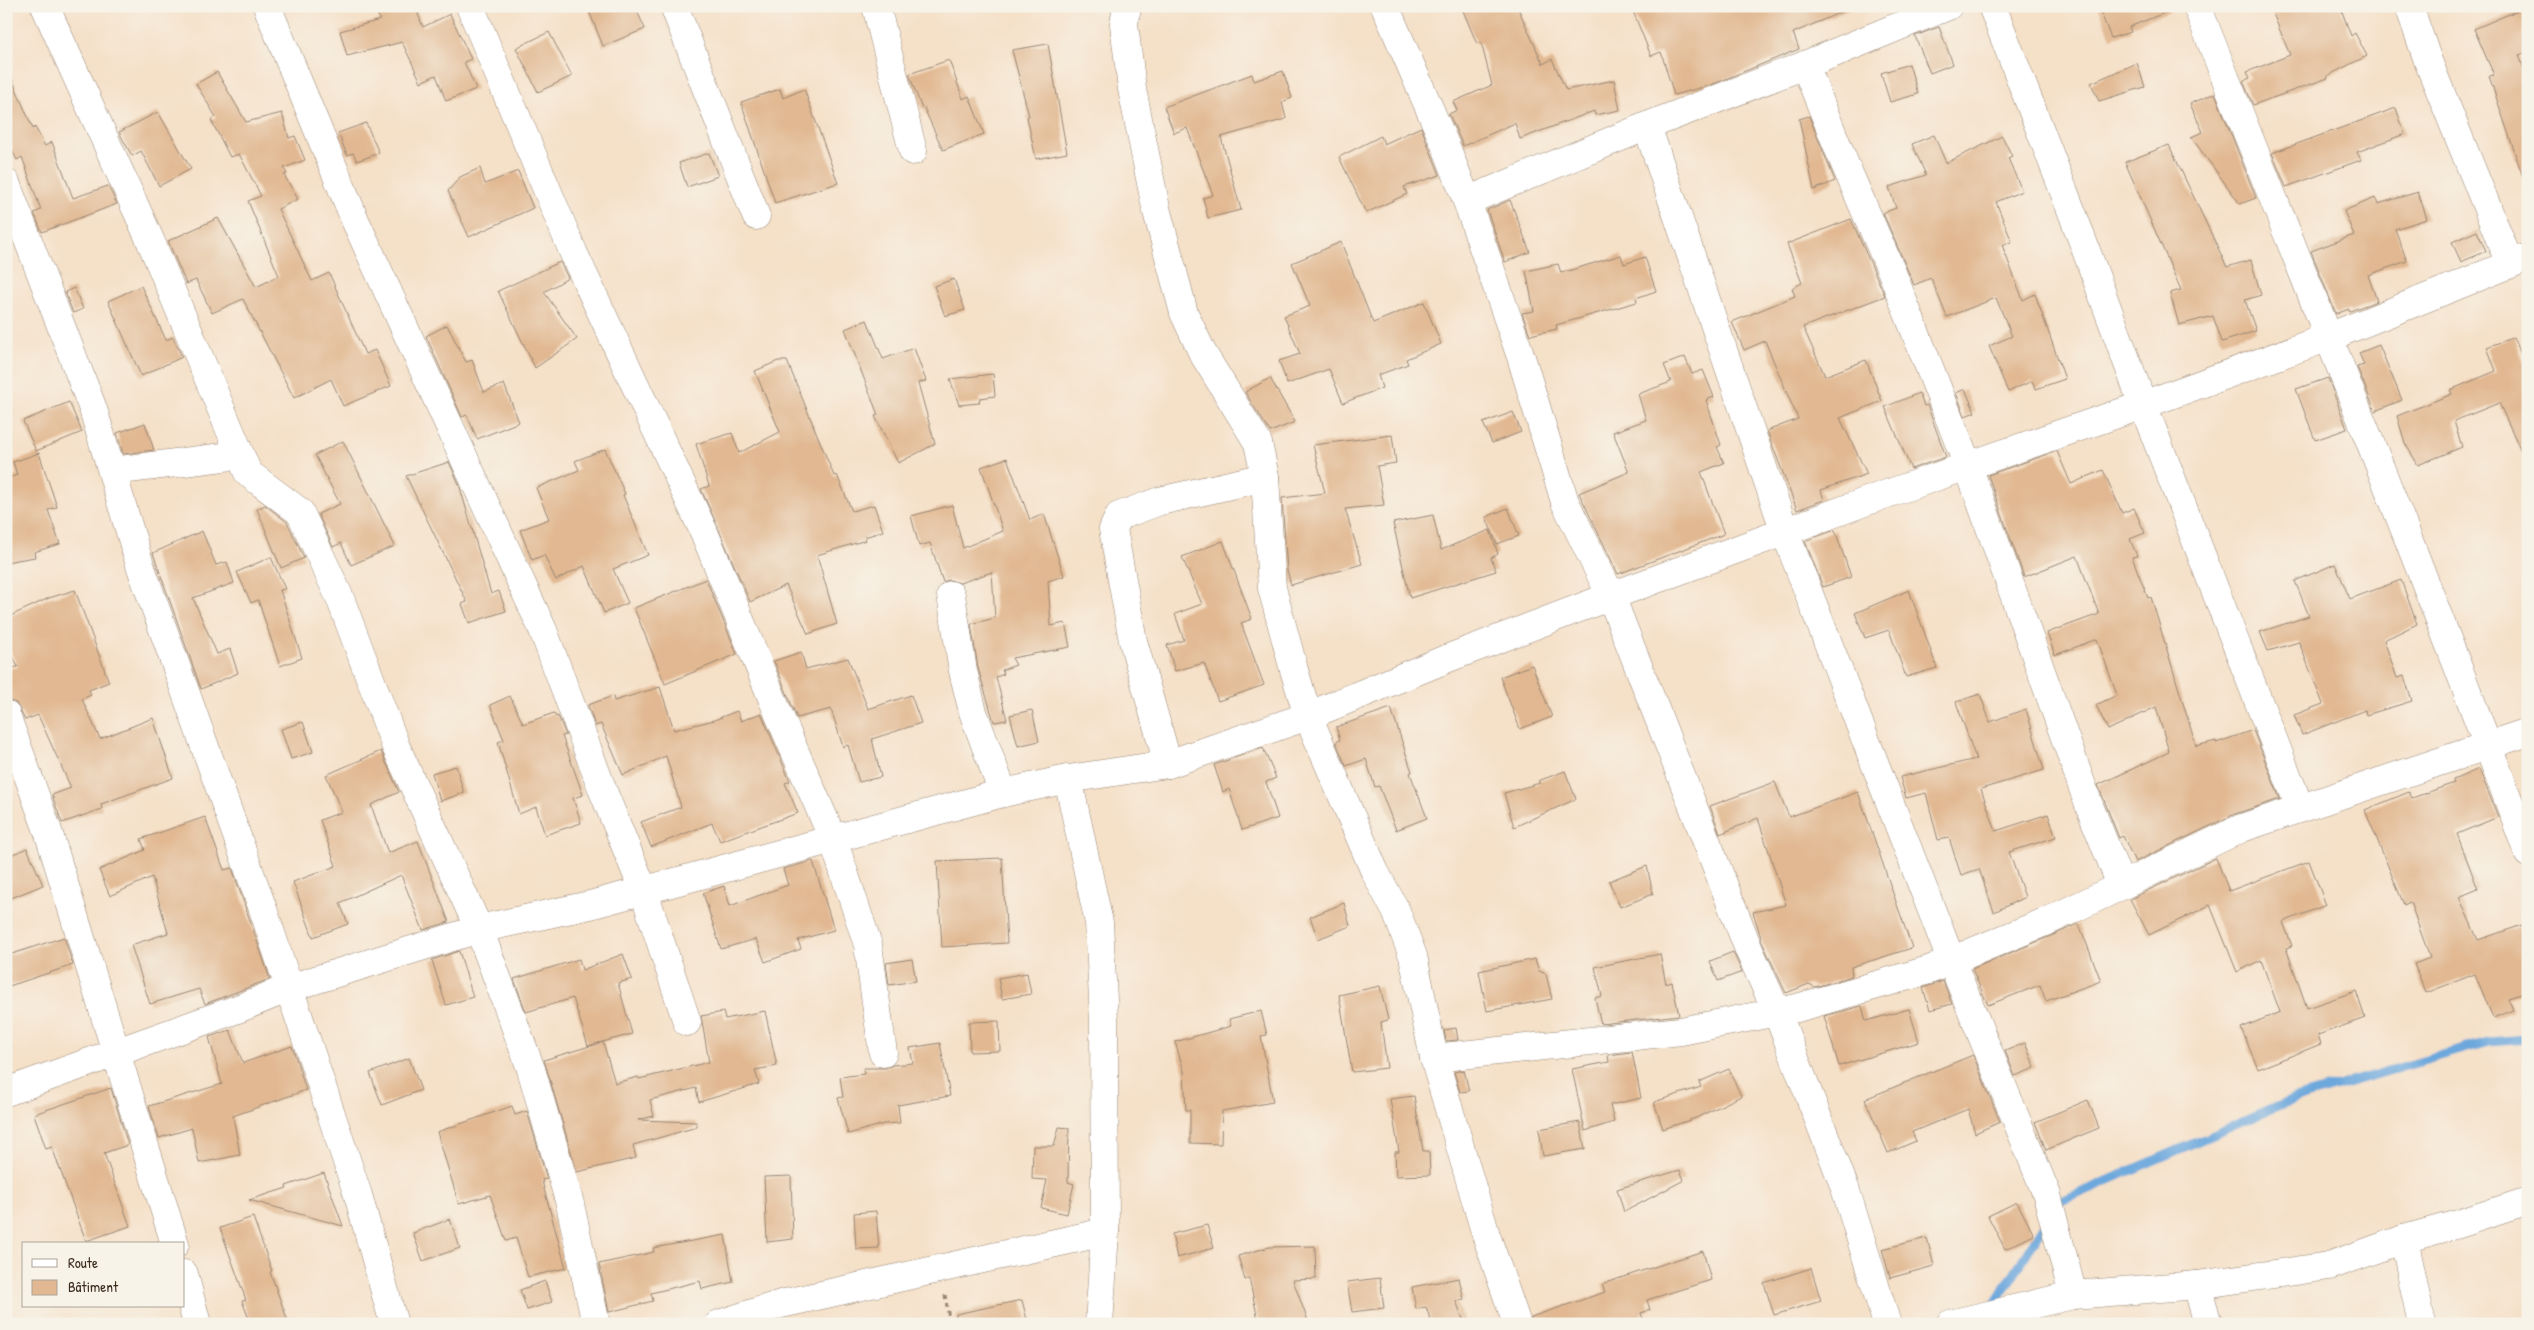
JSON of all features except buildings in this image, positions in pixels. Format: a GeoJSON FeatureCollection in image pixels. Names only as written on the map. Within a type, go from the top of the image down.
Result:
{"type":"FeatureCollection","features":[{"type":"Feature","properties":{"kind":"street"},"geometry":{"type":"LineString","coordinates":[[45,6],[151,242],[239,455],[248,473],[300,512],[340,598],[396,747],[479,929],[531,1069],[570,1204],[596,1324]]}},
{"type":"Feature","properties":{"kind":"street"},"geometry":{"type":"LineString","coordinates":[[267,6],[355,220],[543,630],[603,791],[643,890],[687,1022]]}},
{"type":"Feature","properties":{"kind":"street"},"geometry":{"type":"LineString","coordinates":[[470,6],[574,254],[704,532],[779,715],[833,839],[868,945],[883,1053]]}},
{"type":"Feature","properties":{"kind":"street"},"geometry":{"type":"LineString","coordinates":[[674,6],[756,216]]}},
{"type":"Feature","properties":{"kind":"street"},"geometry":{"type":"LineString","coordinates":[[876,6],[914,151]]}},
{"type":"Feature","properties":{"kind":"street"},"geometry":{"type":"LineString","coordinates":[[1127,6],[1124,24],[1132,89],[1156,208],[1184,313],[1202,352],[1258,443],[1265,477],[1272,588],[1308,716],[1375,872],[1396,911],[1413,956],[1434,1058],[1486,1235],[1517,1324]]}},
{"type":"Feature","properties":{"kind":"street"},"geometry":{"type":"LineString","coordinates":[[1385,6],[1447,149],[1467,201],[1521,357],[1566,502],[1611,596],[1748,950],[1777,1012],[1845,1188],[1887,1324]]}},
{"type":"Feature","properties":{"kind":"street"},"geometry":{"type":"LineString","coordinates":[[1467,201],[1647,126],[1805,65],[1948,6]]}},
{"type":"Feature","properties":{"kind":"street"},"geometry":{"type":"LineString","coordinates":[[1992,6],[2073,215],[2143,405],[2300,808]]}},
{"type":"Feature","properties":{"kind":"street"},"geometry":{"type":"LineString","coordinates":[[2198,6],[2305,280],[2402,519],[2528,853]]}},
{"type":"Feature","properties":{"kind":"street"},"geometry":{"type":"LineString","coordinates":[[6,1092],[240,1008],[289,988],[479,929],[590,905],[1003,793],[1068,779],[1168,764],[1308,716],[1446,659],[1785,532],[2329,337],[2519,260],[2428,61],[2409,6]]}},
{"type":"Feature","properties":{"kind":"street"},"geometry":{"type":"LineString","coordinates":[[1805,65],[1844,162],[1891,270],[1968,466],[2090,808],[2121,885]]}},
{"type":"Feature","properties":{"kind":"street"},"geometry":{"type":"LineString","coordinates":[[1647,126],[1785,532],[1951,960],[2047,1195],[2073,1295]]}},
{"type":"Feature","properties":{"kind":"street"},"geometry":{"type":"LineString","coordinates":[[6,183],[89,400],[113,471],[140,566],[289,988],[358,1195],[394,1324]]}},
{"type":"Feature","properties":{"kind":"street"},"geometry":{"type":"LineString","coordinates":[[113,471],[239,455]]}},
{"type":"Feature","properties":{"kind":"street"},"geometry":{"type":"LineString","coordinates":[[1168,764],[1133,642],[1113,529],[1120,516],[1160,501],[1265,477]]}},
{"type":"Feature","properties":{"kind":"street"},"geometry":{"type":"LineString","coordinates":[[951,595],[963,672],[973,712],[1003,793]]}},
{"type":"Feature","properties":{"kind":"street"},"geometry":{"type":"LineString","coordinates":[[6,715],[48,832],[174,1242]]}},
{"type":"Feature","properties":{"kind":"street"},"geometry":{"type":"LineString","coordinates":[[1434,1058],[1681,1031],[1797,1008],[1929,970],[2052,918],[2242,828],[2528,732]]}},
{"type":"Feature","properties":{"kind":"street"},"geometry":{"type":"LineString","coordinates":[[1068,779],[1099,923],[1104,1019],[1105,1232],[1099,1324]]}},
{"type":"Feature","properties":{"kind":"street"},"geometry":{"type":"LineString","coordinates":[[1950,1324],[2073,1295],[2197,1285],[2329,1266],[2404,1239],[2528,1201]]}},
{"type":"Feature","properties":{"kind":"street"},"geometry":{"type":"LineString","coordinates":[[719,1324],[781,1304],[1105,1232]]}},
{"type":"Feature","properties":{"kind":"street"},"geometry":{"type":"LineString","coordinates":[[2404,1239],[2422,1324]]}},
{"type":"Feature","properties":{"kind":"street"},"geometry":{"type":"LineString","coordinates":[[185,1278],[197,1324]]}},
{"type":"Feature","properties":{"kind":"street"},"geometry":{"type":"LineString","coordinates":[[2197,1285],[2208,1324]]}},
{"type":"Feature","properties":{"kind":"waterway"},"geometry":{"type":"LineString","coordinates":[[2055,1208],[2059,1202],[2299,1097],[2488,1042],[2528,1039]]}},
{"type":"Feature","properties":{"kind":"waterway"},"geometry":{"type":"LineString","coordinates":[[1993,1307],[2047,1221]]}},
{"type":"Feature","properties":{"kind":"waterway"},"geometry":{"type":"LineString","coordinates":[[1930,1324],[1947,1319]]}}]}
